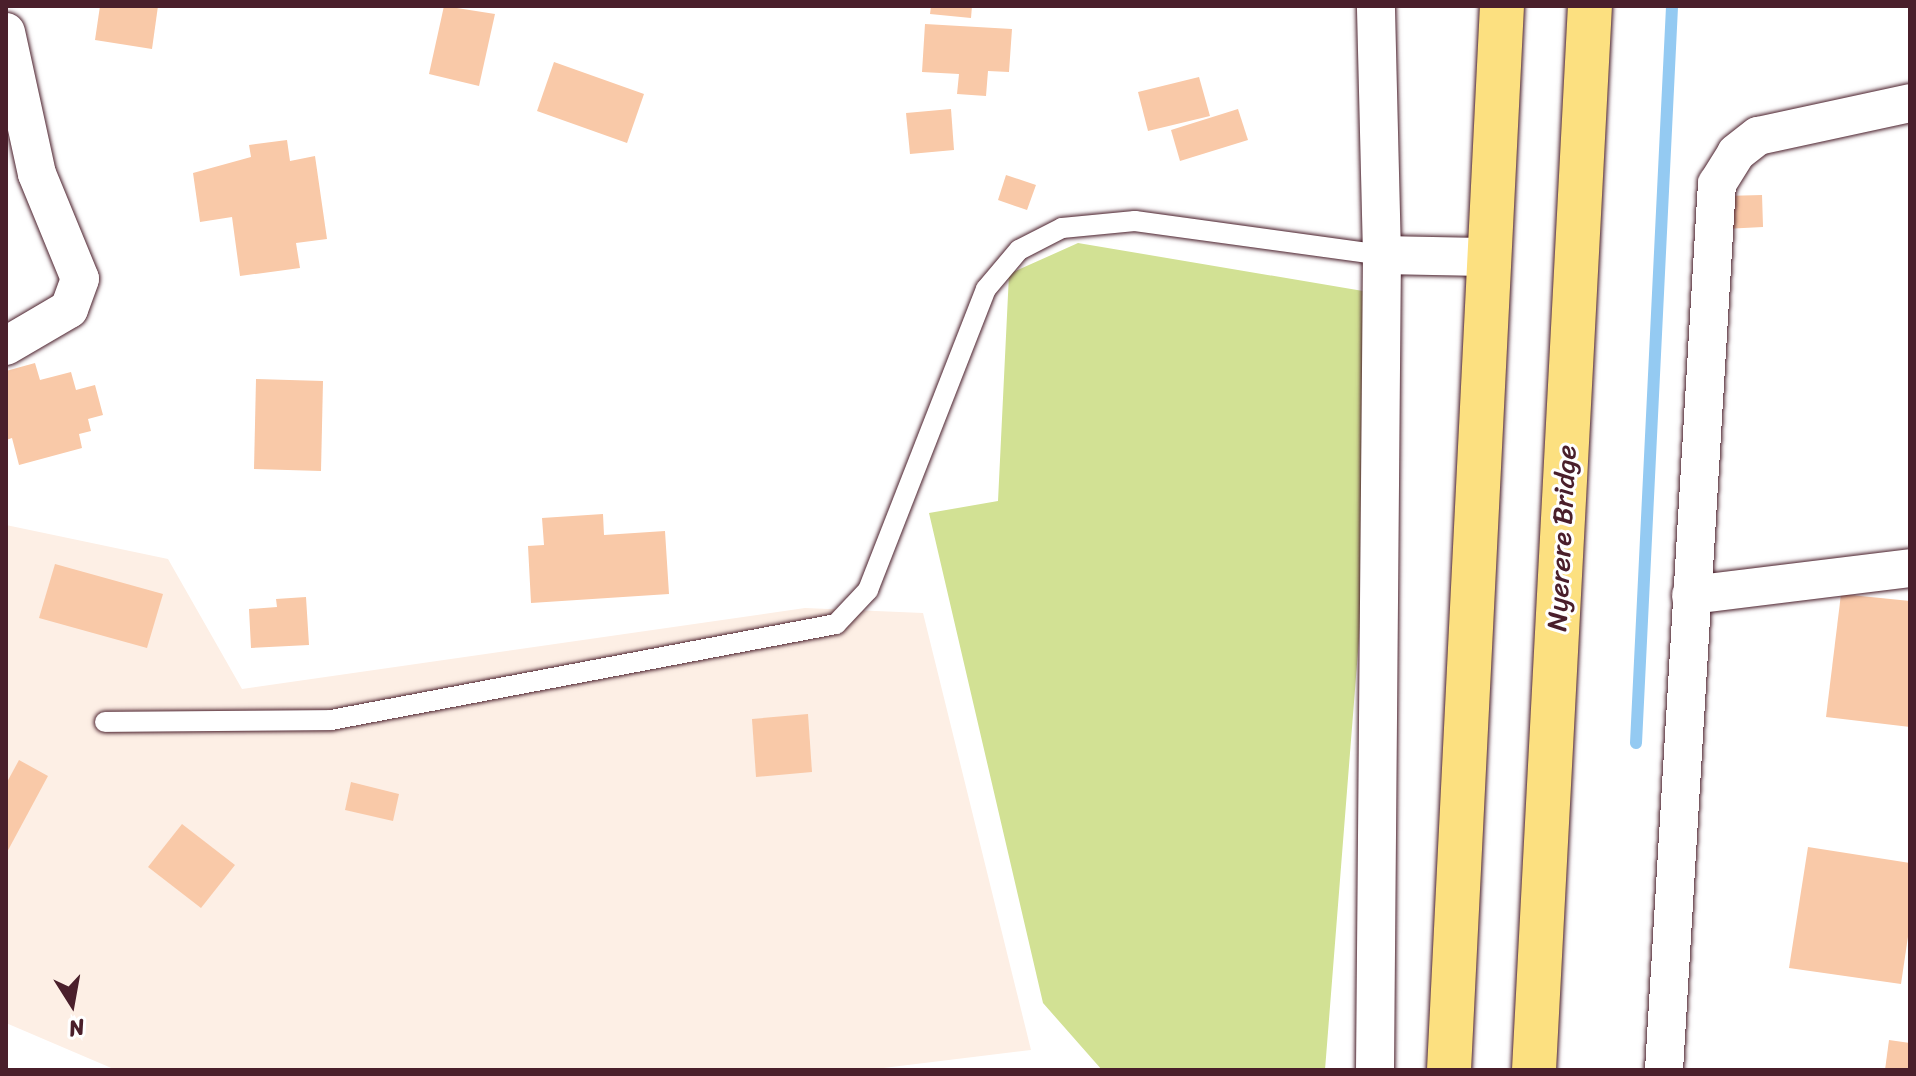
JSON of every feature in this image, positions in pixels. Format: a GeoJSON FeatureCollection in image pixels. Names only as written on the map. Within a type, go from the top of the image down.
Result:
{"type":"FeatureCollection","features":[{"type":"Feature","properties":{"kind":"main road"},"geometry":{"type":"LineString","coordinates":[[1449,1070],[1502,6]]}},
{"type":"Feature","properties":{"kind":"main road","name":"Nyerere Bridge"},"geometry":{"type":"LineString","coordinates":[[1534,1070],[1590,6]]}},
{"type":"Feature","properties":{"kind":"street"},"geometry":{"type":"LineString","coordinates":[[1375,1070],[1382,255],[1376,6]]}},
{"type":"Feature","properties":{"kind":"street"},"geometry":{"type":"LineString","coordinates":[[6,32],[37,174],[80,279],[69,309],[6,346]]}},
{"type":"Feature","properties":{"kind":"street"},"geometry":{"type":"LineString","coordinates":[[1664,1070],[1717,184],[1736,153],[1758,136],[1910,103]]}},
{"type":"Feature","properties":{"kind":"street"},"geometry":{"type":"LineString","coordinates":[[1382,255],[1489,257]]}},
{"type":"Feature","properties":{"kind":"street"},"geometry":{"type":"LineString","coordinates":[[1691,595],[1910,568]]}},
{"type":"Feature","properties":{"kind":"lane"},"geometry":{"type":"LineString","coordinates":[[105,722],[331,720],[836,624],[868,590],[986,289],[1019,250],[1062,228],[1135,221],[1382,255]]}},
{"type":"Feature","properties":{"kind":"shaded area"},"geometry":{"type":"Polygon","coordinates":[[[6,525],[168,559],[242,689],[805,608],[923,613],[1031,1050],[867,1070],[116,1070],[6,1023],[6,525]]]}},
{"type":"Feature","properties":{"kind":"green space"},"geometry":{"type":"Polygon","coordinates":[[[1078,243],[1363,291],[1382,347],[1325,1070],[1102,1070],[1043,1003],[929,513],[998,501],[1009,274],[1078,243]]]}},
{"type":"Feature","properties":{"kind":"building"},"geometry":{"type":"Polygon","coordinates":[[[100,6],[158,6],[152,49],[95,40],[100,6]]]}},
{"type":"Feature","properties":{"kind":"building"},"geometry":{"type":"Polygon","coordinates":[[[444,6],[495,14],[479,86],[429,74],[444,6]]]}},
{"type":"Feature","properties":{"kind":"building"},"geometry":{"type":"Polygon","coordinates":[[[931,6],[972,6],[971,18],[930,14],[931,6]]]}},
{"type":"Feature","properties":{"kind":"building"},"geometry":{"type":"Polygon","coordinates":[[[925,24],[1012,29],[1009,72],[988,71],[986,96],[957,94],[959,74],[922,72],[925,24]]]}},
{"type":"Feature","properties":{"kind":"building"},"geometry":{"type":"Polygon","coordinates":[[[554,62],[644,94],[627,143],[537,111],[554,62]]]}},
{"type":"Feature","properties":{"kind":"building"},"geometry":{"type":"Polygon","coordinates":[[[1199,77],[1210,116],[1148,131],[1138,92],[1199,77]]]}},
{"type":"Feature","properties":{"kind":"building"},"geometry":{"type":"Polygon","coordinates":[[[951,109],[954,150],[910,154],[906,113],[951,109]]]}},
{"type":"Feature","properties":{"kind":"building"},"geometry":{"type":"Polygon","coordinates":[[[1238,109],[1248,140],[1180,161],[1171,130],[1238,109]]]}},
{"type":"Feature","properties":{"kind":"building"},"geometry":{"type":"Polygon","coordinates":[[[287,140],[290,161],[315,156],[327,239],[296,243],[300,268],[240,276],[232,217],[200,222],[193,173],[251,157],[249,145],[287,140]]]}},
{"type":"Feature","properties":{"kind":"building"},"geometry":{"type":"Polygon","coordinates":[[[1006,175],[1036,185],[1027,210],[998,200],[1006,175]]]}},
{"type":"Feature","properties":{"kind":"building"},"geometry":{"type":"Polygon","coordinates":[[[1762,195],[1763,227],[1724,229],[1724,196],[1762,195]]]}},
{"type":"Feature","properties":{"kind":"building"},"geometry":{"type":"Polygon","coordinates":[[[35,363],[40,380],[71,372],[76,390],[95,385],[103,415],[88,419],[91,431],[79,434],[82,448],[19,465],[12,438],[6,440],[6,371],[35,363]]]}},
{"type":"Feature","properties":{"kind":"building"},"geometry":{"type":"Polygon","coordinates":[[[256,379],[323,381],[321,471],[254,469],[256,379]]]}},
{"type":"Feature","properties":{"kind":"building"},"geometry":{"type":"Polygon","coordinates":[[[603,514],[604,535],[665,531],[669,594],[531,603],[528,546],[544,545],[542,518],[603,514]]]}},
{"type":"Feature","properties":{"kind":"building"},"geometry":{"type":"Polygon","coordinates":[[[55,564],[163,594],[147,648],[39,618],[55,564]]]}},
{"type":"Feature","properties":{"kind":"building"},"geometry":{"type":"Polygon","coordinates":[[[1841,594],[1910,601],[1910,727],[1826,717],[1841,594]]]}},
{"type":"Feature","properties":{"kind":"building"},"geometry":{"type":"Polygon","coordinates":[[[306,597],[309,645],[251,648],[249,609],[277,607],[276,599],[306,597]]]}},
{"type":"Feature","properties":{"kind":"building"},"geometry":{"type":"Polygon","coordinates":[[[808,714],[812,772],[756,777],[752,719],[808,714]]]}},
{"type":"Feature","properties":{"kind":"building"},"geometry":{"type":"Polygon","coordinates":[[[19,760],[48,776],[6,854],[6,784],[19,760]]]}},
{"type":"Feature","properties":{"kind":"building"},"geometry":{"type":"Polygon","coordinates":[[[351,782],[399,794],[393,821],[345,810],[351,782]]]}},
{"type":"Feature","properties":{"kind":"building"},"geometry":{"type":"Polygon","coordinates":[[[182,824],[235,865],[201,908],[148,867],[182,824]]]}},
{"type":"Feature","properties":{"kind":"building"},"geometry":{"type":"Polygon","coordinates":[[[1808,847],[1910,863],[1910,923],[1901,984],[1789,968],[1808,847]]]}},
{"type":"Feature","properties":{"kind":"building"},"geometry":{"type":"Polygon","coordinates":[[[1889,1040],[1910,1043],[1908,1070],[1885,1070],[1889,1040]]]}},
{"type":"Feature","properties":{"kind":"waterway"},"geometry":{"type":"LineString","coordinates":[[1636,743],[1672,6]]}}]}
